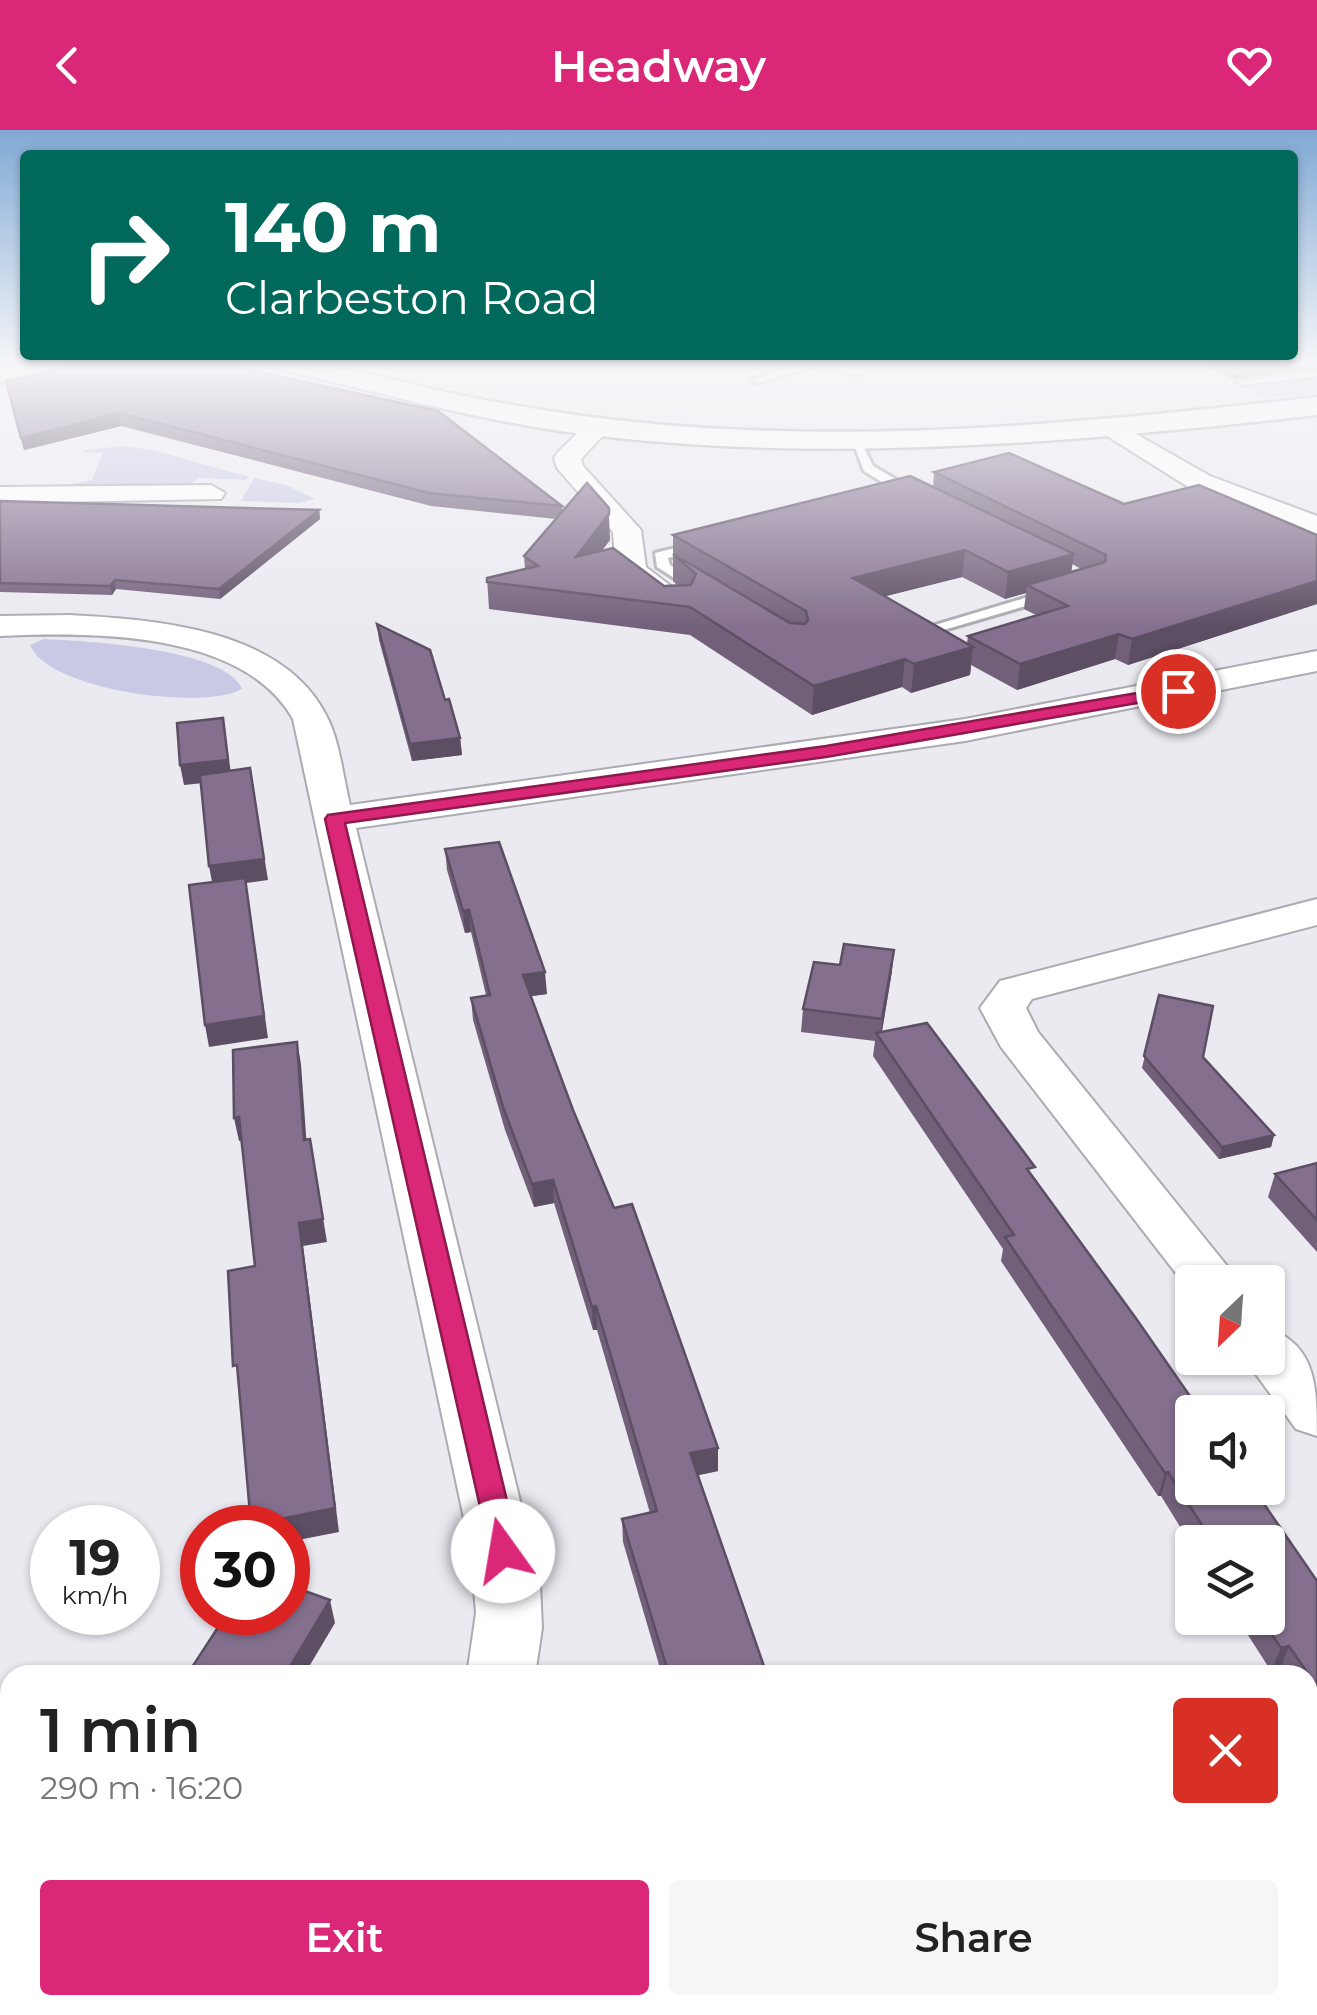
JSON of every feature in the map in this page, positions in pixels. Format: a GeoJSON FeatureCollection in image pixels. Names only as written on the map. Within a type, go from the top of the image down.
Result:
{"type":"FeatureCollection","features":[{"type":"Feature","properties":{"kind":"street"},"geometry":{"type":"LineString","coordinates":[[573,452],[567,458],[570,468],[628,530],[630,571],[678,603]]}},
{"type":"Feature","properties":{"kind":"street"},"geometry":{"type":"LineString","coordinates":[[1151,452],[1200,482],[1317,526]]}},
{"type":"Feature","properties":{"kind":"street"},"geometry":{"type":"LineString","coordinates":[[0,495],[211,493]]}},
{"type":"Feature","properties":{"kind":"street"},"geometry":{"type":"LineString","coordinates":[[0,626],[108,629],[182,638],[241,657],[264,669],[294,692],[310,719],[503,1551],[510,1606],[510,1636],[503,1665]]}},
{"type":"Feature","properties":{"kind":"street"},"geometry":{"type":"LineString","coordinates":[[334,819],[945,733],[1317,661]]}},
{"type":"Feature","properties":{"kind":"street"},"geometry":{"type":"LineString","coordinates":[[1199,1265],[1016,1037],[1004,1008],[1016,990],[1317,912]]}},
{"type":"Feature","properties":{"kind":"street"},"geometry":{"type":"LineString","coordinates":[[1285,1372],[1317,1412]]}},
{"type":"Feature","properties":{"kind":"lane"},"geometry":{"type":"LineString","coordinates":[[861,452],[868,468],[899,494],[924,500]]}},
{"type":"Feature","properties":{"kind":"lane"},"geometry":{"type":"LineString","coordinates":[[714,596],[664,567],[660,556],[722,540]]}},
{"type":"Feature","properties":{"kind":"lane"},"geometry":{"type":"LineString","coordinates":[[923,632],[1074,588]]}},
{"type":"Feature","properties":{"kind":"shaded area"},"geometry":{"type":"Polygon","coordinates":[[[83,452],[160,452],[249,477],[199,478],[188,486],[76,487],[71,484],[92,480],[103,453],[83,452]]]}},
{"type":"Feature","properties":{"kind":"shaded area"},"geometry":{"type":"Polygon","coordinates":[[[254,478],[286,485],[315,499],[298,503],[241,501],[254,478]]]}},
{"type":"Feature","properties":{"kind":"shaded area"},"geometry":{"type":"Polygon","coordinates":[[[44,639],[120,645],[183,656],[230,675],[242,689],[195,698],[163,697],[95,684],[42,661],[30,645],[44,639]]]}},
{"type":"Feature","properties":{"kind":"building"},"geometry":{"type":"Polygon","coordinates":[[[270,452],[491,452],[562,506],[429,493],[270,452]]]}},
{"type":"Feature","properties":{"kind":"building"},"geometry":{"type":"Polygon","coordinates":[[[1009,453],[1124,504],[1199,485],[1317,535],[1317,581],[1132,639],[1119,634],[1020,664],[968,636],[1068,606],[1027,585],[1105,562],[1106,555],[934,472],[1009,453]]]}},
{"type":"Feature","properties":{"kind":"building"},"geometry":{"type":"Polygon","coordinates":[[[910,476],[1074,554],[1008,572],[965,550],[853,578],[973,647],[914,664],[905,659],[814,686],[690,607],[487,582],[487,578],[538,566],[524,556],[587,483],[609,508],[609,514],[576,557],[613,548],[664,586],[691,585],[696,574],[673,554],[790,623],[805,624],[806,611],[673,535],[910,476]]]}},
{"type":"Feature","properties":{"kind":"building"},"geometry":{"type":"Polygon","coordinates":[[[0,501],[319,510],[219,589],[115,580],[110,586],[0,583],[0,501]]]}},
{"type":"Feature","properties":{"kind":"building"},"geometry":{"type":"Polygon","coordinates":[[[377,624],[430,650],[460,738],[410,744],[377,624]]]}},
{"type":"Feature","properties":{"kind":"building"},"geometry":{"type":"Polygon","coordinates":[[[223,718],[228,760],[180,765],[177,723],[223,718]]]}},
{"type":"Feature","properties":{"kind":"building"},"geometry":{"type":"Polygon","coordinates":[[[250,768],[264,859],[209,866],[200,775],[250,768]]]}},
{"type":"Feature","properties":{"kind":"building"},"geometry":{"type":"Polygon","coordinates":[[[499,842],[545,972],[523,975],[614,1208],[632,1204],[718,1448],[690,1453],[764,1665],[666,1665],[622,1519],[657,1511],[596,1306],[592,1307],[553,1180],[532,1184],[503,1107],[471,998],[490,995],[469,910],[463,911],[445,849],[499,842]]]}},
{"type":"Feature","properties":{"kind":"building"},"geometry":{"type":"Polygon","coordinates":[[[245,878],[264,1016],[205,1025],[189,885],[245,878]]]}},
{"type":"Feature","properties":{"kind":"building"},"geometry":{"type":"Polygon","coordinates":[[[844,944],[894,950],[882,1019],[803,1009],[814,962],[840,965],[844,944]]]}},
{"type":"Feature","properties":{"kind":"building"},"geometry":{"type":"Polygon","coordinates":[[[1159,995],[1213,1006],[1203,1057],[1274,1135],[1222,1147],[1144,1056],[1159,995]]]}},
{"type":"Feature","properties":{"kind":"building"},"geometry":{"type":"Polygon","coordinates":[[[927,1023],[1035,1167],[1027,1169],[1189,1395],[1175,1395],[1175,1483],[1005,1237],[1014,1235],[876,1033],[927,1023]]]}},
{"type":"Feature","properties":{"kind":"building"},"geometry":{"type":"Polygon","coordinates":[[[297,1042],[304,1140],[310,1139],[323,1219],[299,1223],[335,1508],[310,1513],[310,1505],[249,1505],[237,1365],[233,1366],[228,1271],[255,1266],[239,1117],[234,1118],[233,1050],[297,1042]]]}},
{"type":"Feature","properties":{"kind":"building"},"geometry":{"type":"Polygon","coordinates":[[[1317,1163],[1317,1220],[1275,1174],[1317,1163]]]}},
{"type":"Feature","properties":{"kind":"building"},"geometry":{"type":"Polygon","coordinates":[[[1189,1505],[1265,1505],[1278,1525],[1202,1525],[1189,1505]]]}},
{"type":"Feature","properties":{"kind":"building"},"geometry":{"type":"Polygon","coordinates":[[[1285,1534],[1317,1581],[1317,1665],[1302,1665],[1289,1646],[1281,1648],[1272,1635],[1285,1635],[1285,1534]]]}},
{"type":"Feature","properties":{"kind":"building"},"geometry":{"type":"Polygon","coordinates":[[[310,1593],[330,1600],[310,1633],[310,1593]]]}},
{"type":"Feature","properties":{"kind":"building"},"geometry":{"type":"Polygon","coordinates":[[[213,1635],[309,1635],[291,1665],[194,1665],[213,1635]]]}},
{"type":"Feature","properties":{"kind":"route"},"geometry":{"type":"LineString","coordinates":[[503,1551],[334,819],[826,752],[1178,691]]}}]}
